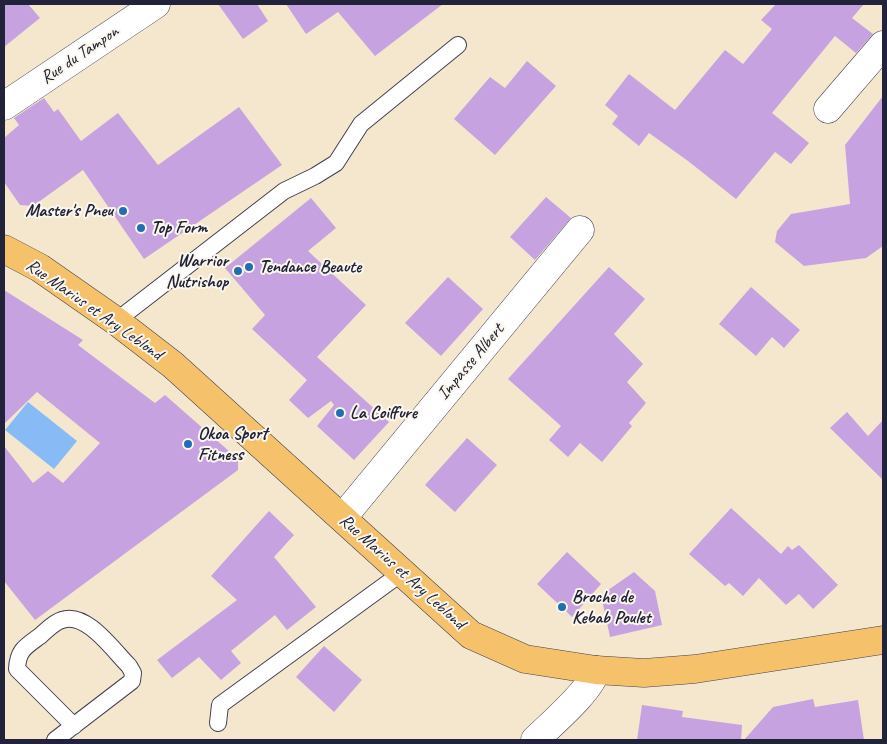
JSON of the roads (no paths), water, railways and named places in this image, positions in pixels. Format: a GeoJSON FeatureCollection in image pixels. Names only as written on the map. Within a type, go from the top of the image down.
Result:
{"type":"FeatureCollection","features":[{"type":"Feature","properties":{"kind":"main road","name":"Rue Marius et Ary Leblond"},"geometry":{"type":"LineString","coordinates":[[4,249],[40,268],[173,365],[343,517],[471,635],[525,659],[596,670],[644,673],[695,669],[883,640]]}},
{"type":"Feature","properties":{"kind":"street","name":"Rue du Tampon"},"geometry":{"type":"LineString","coordinates":[[4,106],[156,4]]}},
{"type":"Feature","properties":{"kind":"street"},"geometry":{"type":"LineString","coordinates":[[828,109],[883,45]]}},
{"type":"Feature","properties":{"kind":"street","name":"Impasse Albert"},"geometry":{"type":"LineString","coordinates":[[343,517],[580,230]]}},
{"type":"Feature","properties":{"kind":"street"},"geometry":{"type":"LineString","coordinates":[[535,740],[587,688],[594,678],[596,670]]}},
{"type":"Feature","properties":{"kind":"lane"},"geometry":{"type":"LineString","coordinates":[[116,322],[284,191],[336,163],[361,124],[458,45]]}},
{"type":"Feature","properties":{"kind":"lane"},"geometry":{"type":"LineString","coordinates":[[218,724],[220,706],[403,572]]}},
{"type":"Feature","properties":{"kind":"lane"},"geometry":{"type":"LineString","coordinates":[[55,740],[74,726],[132,681],[132,673],[129,666],[86,622],[74,618],[61,620],[22,649],[18,658],[17,669],[74,726]]}},
{"type":"Feature","properties":{"kind":"water"},"geometry":{"type":"Polygon","coordinates":[[[28,402],[77,441],[54,469],[5,430],[28,402]]]}},
{"type":"Feature","properties":{"kind":"place","name":"Master's Pneu"},"geometry":{"type":"Point","coordinates":[123,211]}},
{"type":"Feature","properties":{"kind":"place","name":"Top Form"},"geometry":{"type":"Point","coordinates":[141,228]}},
{"type":"Feature","properties":{"kind":"place","name":"Tendance Beaute"},"geometry":{"type":"Point","coordinates":[249,267]}},
{"type":"Feature","properties":{"kind":"place","name":"Warrior Nutrishop"},"geometry":{"type":"Point","coordinates":[238,271]}},
{"type":"Feature","properties":{"kind":"place","name":"La Coiffure"},"geometry":{"type":"Point","coordinates":[340,413]}},
{"type":"Feature","properties":{"kind":"place","name":"Okoa Sport Fitness"},"geometry":{"type":"Point","coordinates":[188,444]}},
{"type":"Feature","properties":{"kind":"place","name":"Broche de Kebab Poulet"},"geometry":{"type":"Point","coordinates":[562,607]}}]}
